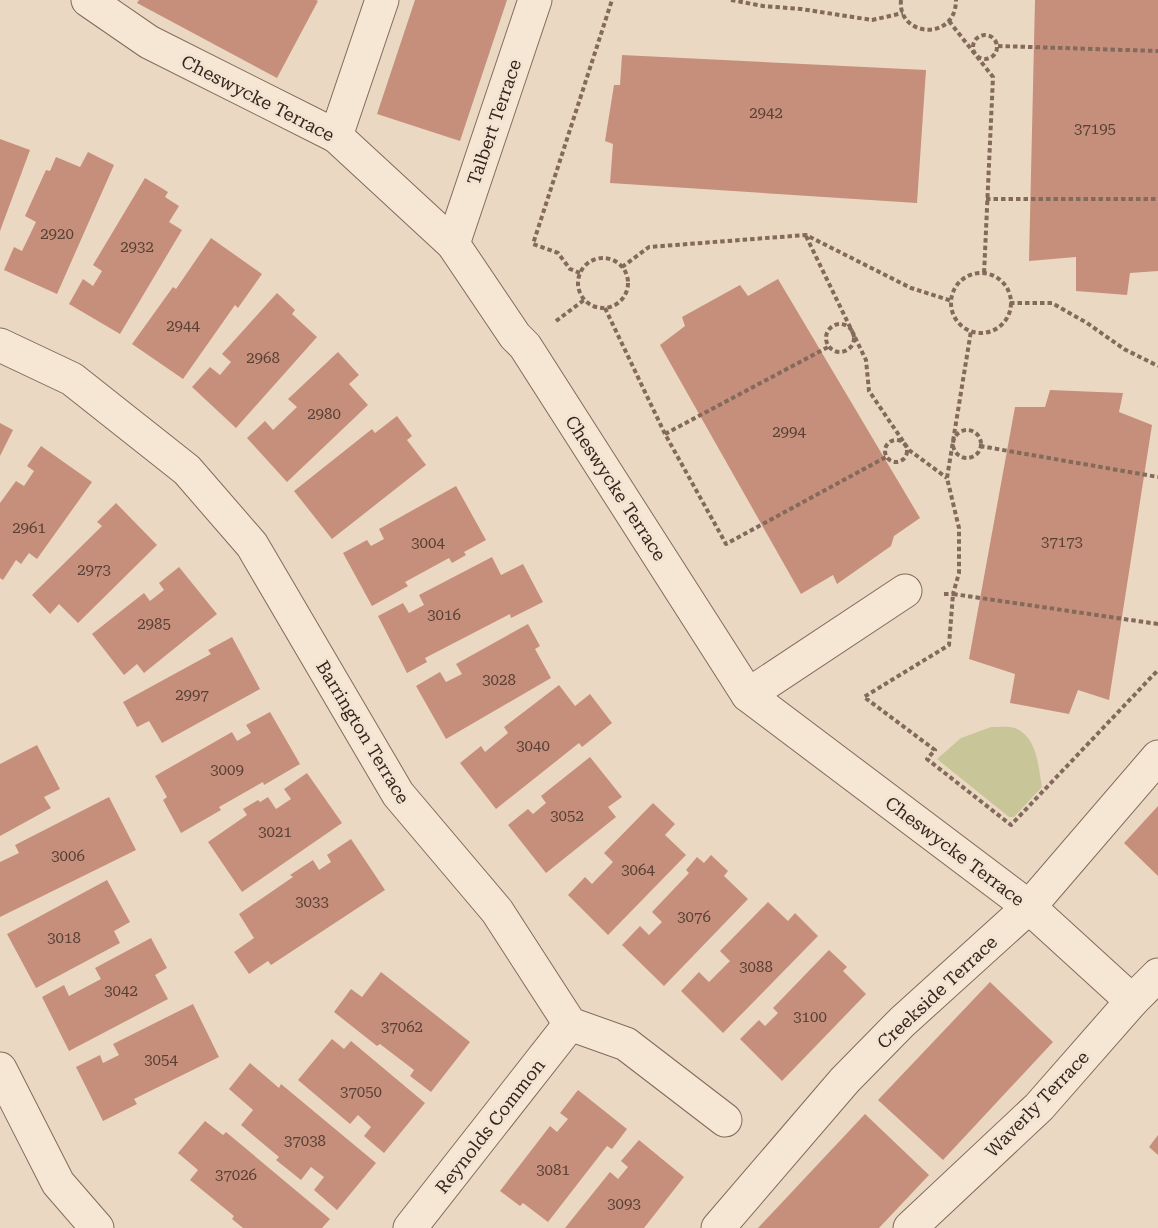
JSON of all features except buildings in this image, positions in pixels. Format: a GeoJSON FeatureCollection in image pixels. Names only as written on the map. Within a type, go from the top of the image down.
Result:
{"type":"FeatureCollection","features":[{"type":"Feature","properties":{"kind":"street","name":"Cheswycke Terrace"},"geometry":{"type":"LineString","coordinates":[[88,0],[149,42],[336,135],[453,244],[515,336],[525,346],[748,694],[1029,907],[1132,1001]]}},
{"type":"Feature","properties":{"kind":"street"},"geometry":{"type":"LineString","coordinates":[[336,135],[382,0]]}},
{"type":"Feature","properties":{"kind":"street","name":"Talbert Terrace"},"geometry":{"type":"LineString","coordinates":[[453,244],[535,0]]}},
{"type":"Feature","properties":{"kind":"street","name":"Barrington Terrace"},"geometry":{"type":"LineString","coordinates":[[0,345],[72,379],[187,470],[252,545],[398,794],[497,911],[570,1024]]}},
{"type":"Feature","properties":{"kind":"street"},"geometry":{"type":"LineString","coordinates":[[748,694],[904,591]]}},
{"type":"Feature","properties":{"kind":"street","name":"Creekside Terrace"},"geometry":{"type":"LineString","coordinates":[[717,1228],[845,1080],[902,1022],[1029,907],[1158,757]]}},
{"type":"Feature","properties":{"kind":"street","name":"Waverly Terrace"},"geometry":{"type":"LineString","coordinates":[[910,1228],[1039,1107],[1132,1001],[1158,975]]}},
{"type":"Feature","properties":{"kind":"street"},"geometry":{"type":"LineString","coordinates":[[570,1024],[626,1044],[725,1120]]}},
{"type":"Feature","properties":{"kind":"street","name":"Reynolds Common"},"geometry":{"type":"LineString","coordinates":[[410,1228],[570,1024]]}},
{"type":"Feature","properties":{"kind":"street"},"geometry":{"type":"LineString","coordinates":[[0,1069],[58,1183],[97,1228]]}},
{"type":"Feature","properties":{"kind":"path"},"geometry":{"type":"LineString","coordinates":[[580,273],[570,269],[558,253],[533,244],[612,0]]}},
{"type":"Feature","properties":{"kind":"path"},"geometry":{"type":"LineString","coordinates":[[731,0],[872,20],[903,14]]}},
{"type":"Feature","properties":{"kind":"path"},"geometry":{"type":"LineString","coordinates":[[901,0],[903,14],[908,21],[924,30],[933,30],[949,21],[954,14],[956,0]]}},
{"type":"Feature","properties":{"kind":"path"},"geometry":{"type":"LineString","coordinates":[[949,21],[993,76],[984,274]]}},
{"type":"Feature","properties":{"kind":"path"},"geometry":{"type":"LineString","coordinates":[[983,35],[994,38],[998,46],[996,54],[989,59],[981,59],[975,54],[973,46],[974,42],[983,35]]}},
{"type":"Feature","properties":{"kind":"path"},"geometry":{"type":"LineString","coordinates":[[998,46],[1158,51]]}},
{"type":"Feature","properties":{"kind":"path"},"geometry":{"type":"LineString","coordinates":[[986,200],[1158,199]]}},
{"type":"Feature","properties":{"kind":"path"},"geometry":{"type":"LineString","coordinates":[[622,267],[649,246],[806,235],[911,288],[952,301]]}},
{"type":"Feature","properties":{"kind":"path"},"geometry":{"type":"LineString","coordinates":[[806,235],[866,360],[869,392],[909,450],[947,478]]}},
{"type":"Feature","properties":{"kind":"path"},"geometry":{"type":"LineString","coordinates":[[603,258],[610,259],[622,267],[628,281],[625,296],[613,306],[605,308],[590,305],[584,300],[579,287],[580,273],[589,262],[603,258]]}},
{"type":"Feature","properties":{"kind":"path"},"geometry":{"type":"LineString","coordinates":[[975,273],[984,274],[992,275],[1000,280],[1010,295],[1010,313],[998,329],[980,334],[962,328],[952,314],[950,305],[955,288],[960,282],[975,273]]}},
{"type":"Feature","properties":{"kind":"path"},"geometry":{"type":"LineString","coordinates":[[1010,303],[1052,303],[1087,323],[1124,349],[1158,366]]}},
{"type":"Feature","properties":{"kind":"path"},"geometry":{"type":"LineString","coordinates":[[605,308],[664,434],[726,544],[886,457]]}},
{"type":"Feature","properties":{"kind":"path"},"geometry":{"type":"LineString","coordinates":[[837,324],[847,325],[852,331],[854,340],[849,348],[837,351],[830,346],[826,338],[829,330],[837,324]]}},
{"type":"Feature","properties":{"kind":"path"},"geometry":{"type":"LineString","coordinates":[[971,331],[947,478],[959,528],[959,573],[953,594],[949,645],[864,697],[935,750],[927,759],[1011,825],[1158,670]]}},
{"type":"Feature","properties":{"kind":"path"},"geometry":{"type":"LineString","coordinates":[[664,434],[830,346]]}},
{"type":"Feature","properties":{"kind":"path"},"geometry":{"type":"LineString","coordinates":[[971,431],[979,437],[980,446],[976,454],[965,458],[954,450],[953,442],[958,434],[971,431]]}},
{"type":"Feature","properties":{"kind":"path"},"geometry":{"type":"LineString","coordinates":[[898,440],[904,444],[907,451],[902,460],[892,462],[886,457],[885,450],[890,441],[898,440]]}},
{"type":"Feature","properties":{"kind":"path"},"geometry":{"type":"LineString","coordinates":[[980,446],[1158,477]]}},
{"type":"Feature","properties":{"kind":"path"},"geometry":{"type":"LineString","coordinates":[[904,591],[953,594],[1158,624]]}},
{"type":"Feature","properties":{"kind":"shaded area"},"geometry":{"type":"Polygon","coordinates":[[[991,727],[1015,728],[1028,738],[1036,753],[1042,787],[1014,817],[1009,817],[937,759],[961,738],[991,727]]]}}]}
